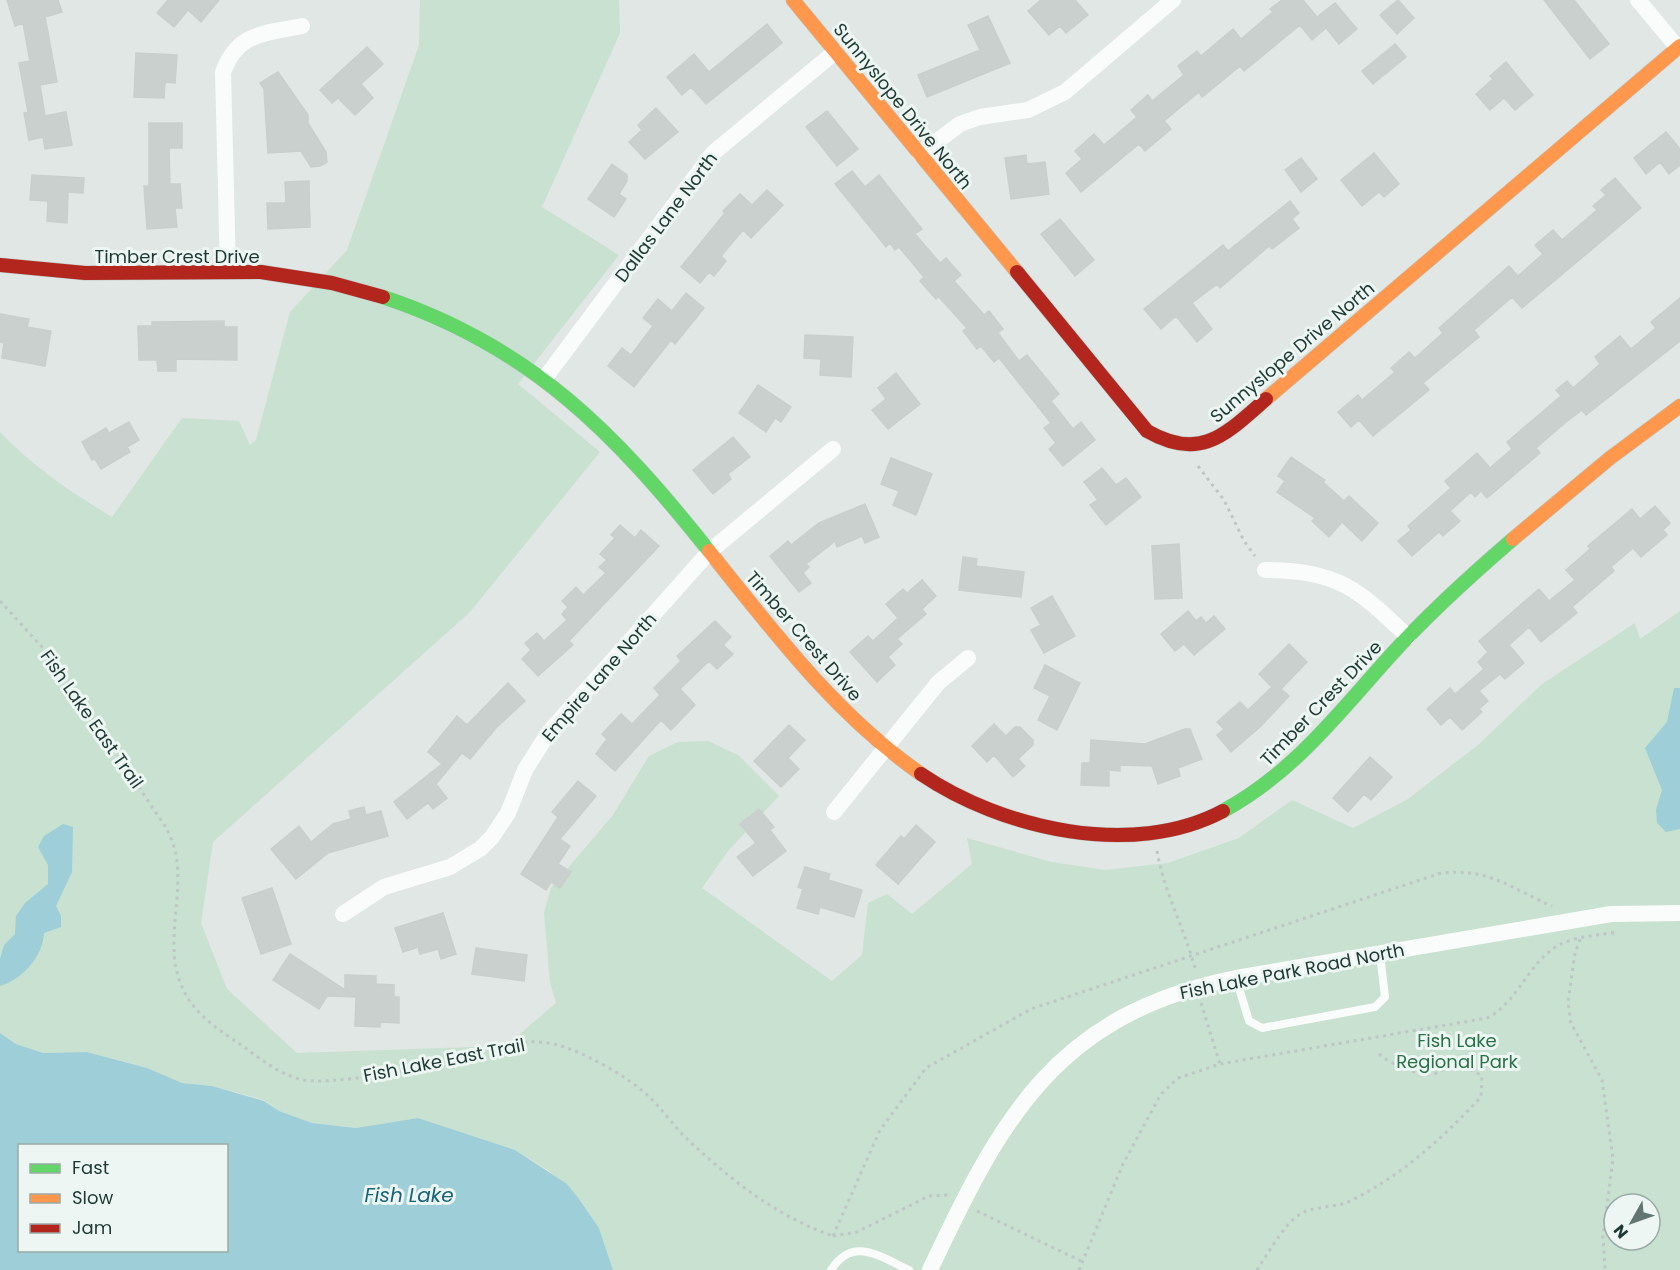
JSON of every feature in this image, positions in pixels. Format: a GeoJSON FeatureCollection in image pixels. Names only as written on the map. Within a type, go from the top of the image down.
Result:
{"type":"FeatureCollection","features":[{"type":"Feature","properties":{"kind":"street","name":"Sunnyslope Drive North"},"geometry":{"type":"LineString","coordinates":[[793,0],[1147,431],[1170,445],[1187,448],[1223,436],[1679,47]]}},
{"type":"Feature","properties":{"kind":"street"},"geometry":{"type":"LineString","coordinates":[[920,154],[960,124],[980,117],[1028,110],[1065,92],[1173,0]]}},
{"type":"Feature","properties":{"kind":"street"},"geometry":{"type":"LineString","coordinates":[[1638,0],[1679,47]]}},
{"type":"Feature","properties":{"kind":"street"},"geometry":{"type":"LineString","coordinates":[[228,271],[223,72],[230,55],[238,45],[254,36],[302,26]]}},
{"type":"Feature","properties":{"kind":"street","name":"Dallas Lane North"},"geometry":{"type":"LineString","coordinates":[[545,378],[713,153],[835,52]]}},
{"type":"Feature","properties":{"kind":"street","name":"Timber Crest Drive"},"geometry":{"type":"LineString","coordinates":[[0,265],[70,274],[228,271],[321,281],[387,298],[500,349],[545,378],[627,452],[827,694],[886,747],[912,767],[954,793],[1053,830],[1119,837],[1154,834],[1216,815],[1244,801],[1275,778],[1362,690],[1408,637],[1531,524],[1639,435],[1680,406]]}},
{"type":"Feature","properties":{"kind":"street","name":"Empire Lane North"},"geometry":{"type":"LineString","coordinates":[[343,914],[384,887],[450,867],[480,849],[492,837],[508,813],[525,770],[549,732],[709,552],[833,449]]}},
{"type":"Feature","properties":{"kind":"street"},"geometry":{"type":"LineString","coordinates":[[1265,570],[1296,570],[1326,576],[1354,589],[1408,637]]}},
{"type":"Feature","properties":{"kind":"street"},"geometry":{"type":"LineString","coordinates":[[834,812],[938,683],[969,658]]}},
{"type":"Feature","properties":{"kind":"street","name":"Fish Lake Park Road North"},"geometry":{"type":"LineString","coordinates":[[930,1270],[952,1224],[1008,1122],[1053,1068],[1082,1042],[1116,1020],[1148,1004],[1175,993],[1236,978],[1611,914],[1680,913]]}},
{"type":"Feature","properties":{"kind":"lane"},"geometry":{"type":"LineString","coordinates":[[1236,978],[1249,1021],[1262,1028],[1375,1007],[1385,998],[1380,954]]}},
{"type":"Feature","properties":{"kind":"lane"},"geometry":{"type":"LineString","coordinates":[[831,1270],[838,1258],[853,1251],[866,1250],[904,1269]]}},
{"type":"Feature","properties":{"kind":"path"},"geometry":{"type":"LineString","coordinates":[[1187,448],[1224,500],[1244,541],[1265,570]]}},
{"type":"Feature","properties":{"kind":"path","name":"Fish Lake East Trail"},"geometry":{"type":"LineString","coordinates":[[0,601],[52,657],[167,829],[176,854],[177,896],[172,942],[178,974],[192,1005],[210,1023],[280,1072],[301,1080],[324,1083],[454,1060],[509,1044],[547,1043],[584,1055],[644,1093],[685,1137],[735,1182],[804,1226],[833,1236],[857,1232],[929,1196],[945,1194],[955,1199]]}},
{"type":"Feature","properties":{"kind":"path"},"geometry":{"type":"LineString","coordinates":[[1154,834],[1161,874],[1188,940],[1198,977]]}},
{"type":"Feature","properties":{"kind":"path"},"geometry":{"type":"LineString","coordinates":[[1079,1270],[1123,1164],[1161,1094],[1178,1078],[1220,1064],[1487,1018],[1498,1011],[1545,956],[1558,946],[1580,939],[1626,931]]}},
{"type":"Feature","properties":{"kind":"path"},"geometry":{"type":"LineString","coordinates":[[1580,939],[1575,953],[1568,1002],[1571,1023],[1602,1080],[1607,1108],[1613,1177],[1603,1236],[1605,1270]]}},
{"type":"Feature","properties":{"kind":"path"},"geometry":{"type":"LineString","coordinates":[[1199,996],[1220,1064]]}},
{"type":"Feature","properties":{"kind":"path"},"geometry":{"type":"LineString","coordinates":[[1257,1270],[1275,1242],[1299,1215],[1346,1203],[1391,1177],[1418,1159],[1481,1097],[1482,1076],[1470,1068],[1450,1067],[1435,1074],[1418,1072],[1403,1068],[1378,1053]]}},
{"type":"Feature","properties":{"kind":"path"},"geometry":{"type":"LineString","coordinates":[[972,1208],[1083,1262]]}},
{"type":"Feature","properties":{"kind":"green space","name":"Fish Lake Regional Park"},"geometry":{"type":"Polygon","coordinates":[[[420,0],[619,0],[620,33],[542,207],[619,255],[518,384],[600,452],[470,612],[213,842],[201,923],[227,989],[297,1053],[501,1046],[514,1039],[556,1003],[550,982],[544,913],[551,888],[613,815],[649,756],[678,742],[708,741],[738,755],[779,796],[728,851],[702,888],[832,981],[862,955],[868,903],[887,894],[912,914],[972,864],[967,838],[1051,862],[1106,870],[1168,863],[1239,838],[1292,800],[1353,828],[1408,799],[1478,745],[1542,684],[1635,623],[1640,639],[1680,611],[1680,1270],[613,1270],[599,1228],[579,1199],[549,1171],[515,1150],[418,1118],[356,1128],[312,1123],[279,1111],[264,1100],[212,1086],[182,1083],[147,1068],[88,1052],[43,1053],[16,1044],[0,1033],[0,432],[53,478],[112,517],[182,418],[239,421],[250,445],[256,440],[290,312],[347,250],[419,45],[420,0]]]}},
{"type":"Feature","properties":{"kind":"water"},"geometry":{"type":"Polygon","coordinates":[[[1674,688],[1680,688],[1680,829],[1666,832],[1657,823],[1656,810],[1662,790],[1645,748],[1667,722],[1674,688]]]}},
{"type":"Feature","properties":{"kind":"water"},"geometry":{"type":"Polygon","coordinates":[[[63,824],[73,827],[72,872],[56,906],[61,916],[61,927],[44,933],[40,950],[30,966],[16,978],[0,986],[0,959],[4,945],[15,934],[16,916],[25,903],[48,884],[48,865],[38,847],[44,836],[63,824]]]}},
{"type":"Feature","properties":{"kind":"water","name":"Fish Lake"},"geometry":{"type":"Polygon","coordinates":[[[0,1033],[16,1044],[43,1053],[87,1052],[147,1068],[182,1083],[212,1086],[264,1101],[279,1111],[312,1123],[356,1128],[418,1118],[515,1150],[567,1184],[599,1228],[613,1270],[0,1270],[0,1033]]]}},
{"type":"Feature","properties":{"kind":"building"},"geometry":{"type":"Polygon","coordinates":[[[7,0],[58,0],[62,12],[45,17],[57,82],[40,85],[45,116],[66,112],[72,145],[45,149],[43,137],[29,140],[24,113],[28,112],[19,63],[30,61],[23,23],[15,26],[7,0]]]}},
{"type":"Feature","properties":{"kind":"building"},"geometry":{"type":"Polygon","coordinates":[[[168,0],[219,0],[201,22],[188,10],[174,27],[157,13],[168,0]]]}},
{"type":"Feature","properties":{"kind":"building"},"geometry":{"type":"Polygon","coordinates":[[[1041,0],[1075,0],[1088,15],[1066,33],[1060,26],[1049,35],[1028,11],[1041,0]]]}},
{"type":"Feature","properties":{"kind":"building"},"geometry":{"type":"Polygon","coordinates":[[[1282,0],[1303,0],[1317,17],[1335,3],[1357,29],[1339,44],[1326,28],[1312,40],[1300,25],[1244,71],[1240,66],[1202,97],[1199,92],[1164,121],[1171,129],[1145,151],[1139,144],[1081,192],[1066,173],[1082,159],[1075,151],[1094,134],[1104,145],[1137,117],[1131,110],[1148,95],[1152,101],[1184,75],[1178,66],[1197,51],[1201,56],[1233,29],[1241,39],[1273,12],[1270,9],[1282,0]]]}},
{"type":"Feature","properties":{"kind":"building"},"geometry":{"type":"Polygon","coordinates":[[[1398,0],[1414,18],[1397,34],[1380,15],[1398,0]]]}},
{"type":"Feature","properties":{"kind":"building"},"geometry":{"type":"Polygon","coordinates":[[[1544,0],[1574,0],[1609,44],[1590,59],[1544,0]]]}},
{"type":"Feature","properties":{"kind":"building"},"geometry":{"type":"Polygon","coordinates":[[[988,16],[1010,63],[927,97],[918,75],[980,50],[968,25],[988,16]]]}},
{"type":"Feature","properties":{"kind":"building"},"geometry":{"type":"Polygon","coordinates":[[[767,24],[782,43],[706,104],[691,87],[682,95],[667,77],[694,54],[709,72],[767,24]]]}},
{"type":"Feature","properties":{"kind":"building"},"geometry":{"type":"Polygon","coordinates":[[[1395,44],[1406,57],[1373,84],[1362,71],[1395,44]]]}},
{"type":"Feature","properties":{"kind":"building"},"geometry":{"type":"Polygon","coordinates":[[[367,47],[383,64],[361,84],[373,98],[355,115],[338,98],[332,103],[320,90],[367,47]]]}},
{"type":"Feature","properties":{"kind":"building"},"geometry":{"type":"Polygon","coordinates":[[[136,53],[177,55],[175,83],[165,82],[164,98],[134,97],[136,53]]]}},
{"type":"Feature","properties":{"kind":"building"},"geometry":{"type":"Polygon","coordinates":[[[1506,62],[1533,95],[1515,110],[1504,98],[1490,110],[1476,94],[1493,79],[1490,76],[1506,62]]]}},
{"type":"Feature","properties":{"kind":"building"},"geometry":{"type":"Polygon","coordinates":[[[278,72],[308,115],[308,123],[326,152],[327,162],[320,166],[311,167],[301,151],[268,153],[264,89],[260,83],[278,72]]]}},
{"type":"Feature","properties":{"kind":"building"},"geometry":{"type":"Polygon","coordinates":[[[656,108],[678,132],[645,159],[629,142],[642,130],[638,125],[656,108]]]}},
{"type":"Feature","properties":{"kind":"building"},"geometry":{"type":"Polygon","coordinates":[[[827,111],[858,149],[837,166],[806,127],[827,111]]]}},
{"type":"Feature","properties":{"kind":"building"},"geometry":{"type":"Polygon","coordinates":[[[149,123],[182,123],[182,148],[169,148],[170,184],[180,184],[182,208],[175,208],[177,227],[147,229],[144,186],[149,186],[149,123]]]}},
{"type":"Feature","properties":{"kind":"building"},"geometry":{"type":"Polygon","coordinates":[[[1666,132],[1680,149],[1680,165],[1669,174],[1660,162],[1646,174],[1634,158],[1666,132]]]}},
{"type":"Feature","properties":{"kind":"building"},"geometry":{"type":"Polygon","coordinates":[[[1374,153],[1399,184],[1384,197],[1379,192],[1362,206],[1341,180],[1374,153]]]}},
{"type":"Feature","properties":{"kind":"building"},"geometry":{"type":"Polygon","coordinates":[[[1026,155],[1027,164],[1045,162],[1049,194],[1011,199],[1005,158],[1026,155]]]}},
{"type":"Feature","properties":{"kind":"building"},"geometry":{"type":"Polygon","coordinates":[[[1301,158],[1317,179],[1301,192],[1285,170],[1301,158]]]}},
{"type":"Feature","properties":{"kind":"building"},"geometry":{"type":"Polygon","coordinates":[[[612,164],[627,175],[627,181],[619,194],[626,199],[614,217],[588,199],[612,164]]]}},
{"type":"Feature","properties":{"kind":"building"},"geometry":{"type":"Polygon","coordinates":[[[852,171],[865,187],[879,175],[922,229],[915,234],[940,263],[946,258],[961,275],[954,281],[984,315],[989,311],[1003,329],[998,333],[1019,361],[1027,355],[1059,394],[1051,401],[1073,429],[1081,422],[1095,440],[1063,466],[1049,449],[1056,443],[1044,428],[1051,423],[999,358],[994,362],[981,346],[977,349],[963,331],[967,328],[938,296],[936,299],[920,281],[924,277],[899,247],[895,250],[890,243],[886,247],[835,184],[852,171]]]}},
{"type":"Feature","properties":{"kind":"building"},"geometry":{"type":"Polygon","coordinates":[[[32,175],[84,178],[83,193],[68,192],[67,223],[47,221],[48,201],[30,200],[32,175]]]}},
{"type":"Feature","properties":{"kind":"building"},"geometry":{"type":"Polygon","coordinates":[[[1615,178],[1641,208],[1522,308],[1512,297],[1474,330],[1479,337],[1423,383],[1429,390],[1373,436],[1359,420],[1351,427],[1338,412],[1358,395],[1362,400],[1395,372],[1391,368],[1409,352],[1415,358],[1443,333],[1439,328],[1509,266],[1518,276],[1543,254],[1535,245],[1553,230],[1562,240],[1597,210],[1593,206],[1606,195],[1601,190],[1615,178]]]}},
{"type":"Feature","properties":{"kind":"building"},"geometry":{"type":"Polygon","coordinates":[[[309,181],[310,227],[268,229],[267,203],[286,203],[285,182],[309,181]]]}},
{"type":"Feature","properties":{"kind":"building"},"geometry":{"type":"Polygon","coordinates":[[[767,190],[783,205],[751,238],[743,230],[721,256],[726,261],[714,276],[709,272],[700,283],[681,267],[725,213],[723,211],[740,194],[752,205],[767,190]]]}},
{"type":"Feature","properties":{"kind":"building"},"geometry":{"type":"Polygon","coordinates":[[[1290,201],[1299,213],[1292,219],[1299,228],[1272,249],[1269,246],[1220,288],[1217,284],[1192,303],[1212,329],[1197,342],[1176,316],[1161,329],[1144,309],[1223,245],[1228,251],[1290,201]]]}},
{"type":"Feature","properties":{"kind":"building"},"geometry":{"type":"Polygon","coordinates":[[[1060,219],[1094,260],[1075,276],[1041,234],[1060,219]]]}},
{"type":"Feature","properties":{"kind":"building"},"geometry":{"type":"Polygon","coordinates":[[[686,293],[704,308],[675,344],[671,340],[634,387],[608,366],[622,348],[631,355],[653,326],[643,318],[658,299],[672,311],[686,293]]]}},
{"type":"Feature","properties":{"kind":"building"},"geometry":{"type":"Polygon","coordinates":[[[1680,298],[1680,341],[1586,415],[1582,410],[1566,422],[1536,448],[1540,453],[1487,498],[1481,491],[1475,497],[1471,492],[1450,511],[1460,521],[1443,536],[1439,532],[1412,556],[1398,541],[1411,530],[1408,526],[1451,488],[1445,481],[1477,453],[1490,468],[1512,449],[1507,442],[1561,396],[1556,390],[1567,381],[1573,388],[1600,364],[1595,357],[1620,336],[1631,349],[1656,328],[1651,322],[1680,298]]]}},
{"type":"Feature","properties":{"kind":"building"},"geometry":{"type":"Polygon","coordinates":[[[0,314],[29,319],[27,327],[51,331],[45,366],[2,358],[4,343],[0,342],[0,314]]]}},
{"type":"Feature","properties":{"kind":"building"},"geometry":{"type":"Polygon","coordinates":[[[224,321],[224,327],[237,327],[237,360],[176,359],[176,371],[158,371],[157,360],[139,360],[138,326],[152,326],[152,322],[224,321]]]}},
{"type":"Feature","properties":{"kind":"building"},"geometry":{"type":"Polygon","coordinates":[[[805,335],[853,337],[851,377],[820,375],[821,359],[804,358],[805,335]]]}},
{"type":"Feature","properties":{"kind":"building"},"geometry":{"type":"Polygon","coordinates":[[[896,373],[920,404],[888,429],[872,410],[886,399],[878,388],[896,373]]]}},
{"type":"Feature","properties":{"kind":"building"},"geometry":{"type":"Polygon","coordinates":[[[758,385],[791,407],[781,422],[775,418],[766,432],[739,413],[758,385]]]}},
{"type":"Feature","properties":{"kind":"building"},"geometry":{"type":"Polygon","coordinates":[[[129,422],[139,440],[127,447],[130,452],[101,469],[95,459],[92,460],[82,442],[106,428],[109,433],[129,422]]]}},
{"type":"Feature","properties":{"kind":"building"},"geometry":{"type":"Polygon","coordinates":[[[733,437],[750,457],[728,474],[731,479],[713,494],[693,470],[733,437]]]}},
{"type":"Feature","properties":{"kind":"building"},"geometry":{"type":"Polygon","coordinates":[[[1291,457],[1325,480],[1323,482],[1344,501],[1349,496],[1378,523],[1362,541],[1342,522],[1329,537],[1312,521],[1315,518],[1277,492],[1285,481],[1278,476],[1291,457]]]}},
{"type":"Feature","properties":{"kind":"building"},"geometry":{"type":"Polygon","coordinates":[[[891,458],[932,474],[916,515],[893,505],[899,491],[881,484],[891,458]]]}},
{"type":"Feature","properties":{"kind":"building"},"geometry":{"type":"Polygon","coordinates":[[[1102,468],[1116,485],[1126,478],[1141,497],[1106,525],[1090,505],[1098,500],[1084,482],[1102,468]]]}},
{"type":"Feature","properties":{"kind":"building"},"geometry":{"type":"Polygon","coordinates":[[[865,504],[879,537],[865,543],[862,536],[837,547],[835,541],[806,564],[809,567],[803,573],[811,583],[799,592],[770,556],[788,541],[791,545],[819,523],[865,504]]]}},
{"type":"Feature","properties":{"kind":"building"},"geometry":{"type":"Polygon","coordinates":[[[1655,506],[1670,523],[1663,530],[1667,535],[1641,557],[1633,548],[1611,567],[1614,571],[1572,607],[1577,613],[1541,642],[1529,627],[1509,645],[1524,663],[1505,679],[1500,674],[1479,691],[1488,701],[1479,709],[1482,712],[1462,730],[1450,717],[1441,725],[1427,709],[1450,688],[1455,694],[1484,669],[1478,662],[1488,652],[1479,641],[1539,589],[1549,601],[1575,580],[1566,570],[1590,549],[1588,546],[1632,509],[1640,519],[1655,506]]]}},
{"type":"Feature","properties":{"kind":"building"},"geometry":{"type":"Polygon","coordinates":[[[620,525],[635,538],[641,530],[659,546],[569,641],[573,645],[538,676],[522,659],[531,650],[525,643],[537,633],[544,641],[567,620],[562,614],[568,607],[562,601],[576,587],[583,595],[606,573],[599,567],[607,560],[600,554],[615,538],[611,535],[620,525]]]}},
{"type":"Feature","properties":{"kind":"building"},"geometry":{"type":"Polygon","coordinates":[[[1179,544],[1182,598],[1155,599],[1152,546],[1179,544]]]}},
{"type":"Feature","properties":{"kind":"building"},"geometry":{"type":"Polygon","coordinates":[[[963,557],[977,559],[976,566],[1024,572],[1021,597],[959,590],[963,557]]]}},
{"type":"Feature","properties":{"kind":"building"},"geometry":{"type":"Polygon","coordinates":[[[922,580],[936,596],[922,609],[926,614],[897,639],[902,644],[888,657],[895,665],[877,682],[850,652],[868,636],[873,641],[898,618],[886,604],[903,589],[907,593],[922,580]]]}},
{"type":"Feature","properties":{"kind":"building"},"geometry":{"type":"Polygon","coordinates":[[[1052,596],[1075,636],[1044,653],[1031,630],[1041,625],[1031,608],[1052,596]]]}},
{"type":"Feature","properties":{"kind":"building"},"geometry":{"type":"Polygon","coordinates":[[[1188,611],[1196,621],[1201,617],[1206,623],[1214,616],[1225,629],[1194,655],[1184,644],[1175,651],[1161,634],[1188,611]]]}},
{"type":"Feature","properties":{"kind":"building"},"geometry":{"type":"Polygon","coordinates":[[[715,621],[731,637],[723,645],[733,654],[717,669],[709,661],[680,689],[695,705],[671,730],[661,720],[615,771],[596,754],[607,739],[602,734],[621,714],[632,724],[660,695],[654,688],[681,661],[677,656],[715,621]]]}},
{"type":"Feature","properties":{"kind":"building"},"geometry":{"type":"Polygon","coordinates":[[[1289,644],[1307,662],[1281,689],[1289,696],[1261,726],[1231,752],[1217,735],[1224,729],[1217,722],[1240,702],[1248,710],[1272,687],[1259,674],[1289,644]]]}},
{"type":"Feature","properties":{"kind":"building"},"geometry":{"type":"Polygon","coordinates":[[[1045,665],[1080,683],[1057,730],[1038,720],[1050,696],[1034,688],[1045,665]]]}},
{"type":"Feature","properties":{"kind":"building"},"geometry":{"type":"Polygon","coordinates":[[[508,683],[525,701],[496,728],[470,759],[462,753],[436,784],[447,798],[433,809],[428,803],[407,819],[394,802],[442,764],[428,752],[457,716],[467,725],[508,683]]]}},
{"type":"Feature","properties":{"kind":"building"},"geometry":{"type":"Polygon","coordinates":[[[994,724],[1006,736],[1015,727],[1020,727],[1033,740],[1033,745],[1018,759],[1025,766],[1013,777],[994,755],[987,762],[972,746],[994,724]]]}},
{"type":"Feature","properties":{"kind":"building"},"geometry":{"type":"Polygon","coordinates":[[[789,725],[805,740],[788,758],[799,769],[781,787],[754,761],[789,725]]]}},
{"type":"Feature","properties":{"kind":"building"},"geometry":{"type":"Polygon","coordinates":[[[1190,729],[1202,759],[1178,768],[1180,776],[1158,784],[1152,766],[1120,765],[1120,771],[1109,770],[1109,786],[1081,785],[1082,763],[1090,763],[1091,740],[1145,744],[1190,729]]]}},
{"type":"Feature","properties":{"kind":"building"},"geometry":{"type":"Polygon","coordinates":[[[1370,757],[1392,777],[1371,800],[1364,794],[1348,812],[1333,798],[1370,757]]]}},
{"type":"Feature","properties":{"kind":"building"},"geometry":{"type":"Polygon","coordinates":[[[578,781],[596,796],[560,839],[570,846],[558,864],[571,872],[560,888],[551,882],[546,890],[521,874],[558,817],[552,812],[578,781]]]}},
{"type":"Feature","properties":{"kind":"building"},"geometry":{"type":"Polygon","coordinates":[[[364,807],[366,815],[381,811],[388,836],[328,853],[296,879],[271,849],[299,826],[311,842],[333,824],[351,819],[349,811],[364,807]]]}},
{"type":"Feature","properties":{"kind":"building"},"geometry":{"type":"Polygon","coordinates":[[[759,809],[774,827],[770,830],[786,851],[753,876],[737,857],[756,843],[740,824],[759,809]]]}},
{"type":"Feature","properties":{"kind":"building"},"geometry":{"type":"Polygon","coordinates":[[[916,825],[935,842],[898,884],[876,865],[901,836],[904,839],[916,825]]]}},
{"type":"Feature","properties":{"kind":"building"},"geometry":{"type":"Polygon","coordinates":[[[805,867],[830,874],[828,880],[862,890],[854,917],[820,907],[818,914],[797,908],[803,889],[798,887],[805,867]]]}},
{"type":"Feature","properties":{"kind":"building"},"geometry":{"type":"Polygon","coordinates":[[[272,888],[291,944],[261,954],[242,898],[272,888]]]}},
{"type":"Feature","properties":{"kind":"building"},"geometry":{"type":"Polygon","coordinates":[[[443,913],[456,954],[441,959],[438,949],[420,954],[418,947],[403,952],[395,928],[443,913]]]}},
{"type":"Feature","properties":{"kind":"building"},"geometry":{"type":"Polygon","coordinates":[[[476,948],[527,955],[524,981],[472,974],[476,948]]]}},
{"type":"Feature","properties":{"kind":"building"},"geometry":{"type":"Polygon","coordinates":[[[290,954],[345,990],[345,975],[376,976],[376,984],[394,985],[394,997],[399,997],[399,1023],[380,1022],[380,1027],[355,1026],[356,997],[327,996],[319,1009],[273,980],[290,954]]]}},
{"type":"Feature","properties":{"kind":"traffic: fast"},"geometry":{"type":"LineString","coordinates":[[383,297],[436,317],[483,341],[526,368],[566,398],[639,468],[709,551]]}},
{"type":"Feature","properties":{"kind":"traffic: fast"},"geometry":{"type":"LineString","coordinates":[[1223,811],[1248,796],[1293,761],[1333,721],[1419,625],[1513,539]]}},
{"type":"Feature","properties":{"kind":"traffic: slow"},"geometry":{"type":"LineString","coordinates":[[793,0],[1017,272]]}},
{"type":"Feature","properties":{"kind":"traffic: slow"},"geometry":{"type":"LineString","coordinates":[[1266,399],[1680,46]]}},
{"type":"Feature","properties":{"kind":"traffic: slow"},"geometry":{"type":"LineString","coordinates":[[1513,539],[1610,458],[1680,406]]}},
{"type":"Feature","properties":{"kind":"traffic: slow"},"geometry":{"type":"LineString","coordinates":[[709,551],[782,641],[833,698],[861,725],[921,774]]}},
{"type":"Feature","properties":{"kind":"traffic: jam"},"geometry":{"type":"LineString","coordinates":[[0,265],[85,273],[261,272],[332,283],[383,297]]}},
{"type":"Feature","properties":{"kind":"traffic: jam"},"geometry":{"type":"LineString","coordinates":[[1017,272],[1147,431],[1166,440],[1183,444],[1198,444],[1225,433],[1266,399]]}},
{"type":"Feature","properties":{"kind":"traffic: jam"},"geometry":{"type":"LineString","coordinates":[[921,774],[990,810],[1028,823],[1069,831],[1109,835],[1149,833],[1188,825],[1223,811]]}}]}
